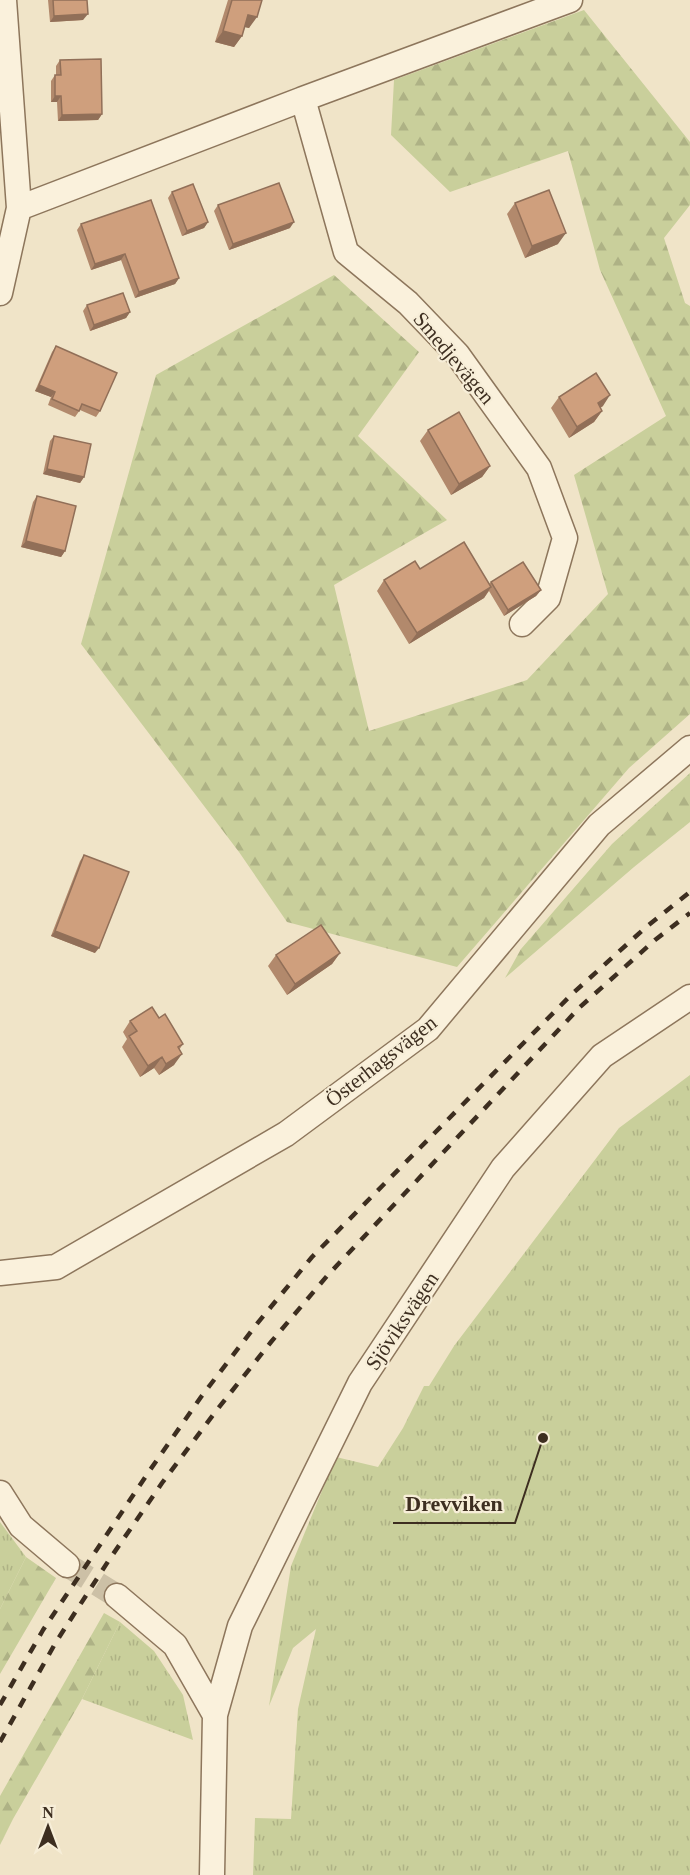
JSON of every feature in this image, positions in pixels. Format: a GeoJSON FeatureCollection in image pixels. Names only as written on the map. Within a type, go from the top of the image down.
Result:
{"type":"FeatureCollection","features":[{"type":"Feature","properties":{"kind":"street"},"geometry":{"type":"LineString","coordinates":[[0,293],[19,208],[3,12],[4,0]]}},
{"type":"Feature","properties":{"kind":"street"},"geometry":{"type":"LineString","coordinates":[[19,208],[570,0]]}},
{"type":"Feature","properties":{"kind":"street","name":"Smedjevägen"},"geometry":{"type":"LineString","coordinates":[[303,99],[346,252],[408,303],[456,354],[539,468],[565,538],[548,598],[522,624]]}},
{"type":"Feature","properties":{"kind":"street","name":"Österhagsvägen"},"geometry":{"type":"LineString","coordinates":[[0,1273],[56,1267],[286,1134],[428,1029],[599,825],[690,748]]}},
{"type":"Feature","properties":{"kind":"street","name":"Sjöviksvägen"},"geometry":{"type":"LineString","coordinates":[[212,1875],[215,1715],[240,1626],[360,1383],[503,1168],[602,1056],[690,997]]}},
{"type":"Feature","properties":{"kind":"street"},"geometry":{"type":"LineString","coordinates":[[0,1493],[21,1526],[67,1565]]}},
{"type":"Feature","properties":{"kind":"street"},"geometry":{"type":"LineString","coordinates":[[117,1596],[175,1645],[215,1715]]}},
{"type":"Feature","properties":{"kind":"green space"},"geometry":{"type":"Polygon","coordinates":[[[584,10],[690,142],[690,205],[664,238],[685,303],[690,306],[690,714],[629,768],[457,967],[287,922],[239,852],[81,644],[156,375],[334,275],[419,352],[358,436],[447,520],[334,585],[369,731],[527,680],[608,594],[574,475],[666,416],[600,270],[568,151],[450,192],[391,135],[394,80],[584,10]]]}},
{"type":"Feature","properties":{"kind":"green space"},"geometry":{"type":"Polygon","coordinates":[[[690,773],[690,822],[505,978],[521,949],[612,844],[690,773]]]}},
{"type":"Feature","properties":{"kind":"green space"},"geometry":{"type":"Polygon","coordinates":[[[690,1075],[690,1875],[253,1875],[255,1818],[291,1819],[298,1709],[316,1629],[293,1648],[269,1706],[291,1566],[336,1457],[378,1467],[403,1428],[424,1386],[429,1386],[454,1346],[619,1128],[690,1075]]]}},
{"type":"Feature","properties":{"kind":"green space"},"geometry":{"type":"Polygon","coordinates":[[[0,1522],[26,1557],[0,1609],[0,1522]]]}},
{"type":"Feature","properties":{"kind":"green space"},"geometry":{"type":"Polygon","coordinates":[[[26,1557],[56,1578],[0,1674],[0,1609],[26,1557]]]}},
{"type":"Feature","properties":{"kind":"green space"},"geometry":{"type":"Polygon","coordinates":[[[104,1613],[120,1622],[82,1699],[0,1845],[0,1796],[104,1613]]]}},
{"type":"Feature","properties":{"kind":"green space"},"geometry":{"type":"Polygon","coordinates":[[[120,1622],[154,1651],[183,1695],[193,1740],[82,1699],[120,1622]]]}},
{"type":"Feature","properties":{"kind":"building"},"geometry":{"type":"Polygon","coordinates":[[[53,0],[87,0],[88,14],[54,16],[53,0]]]}},
{"type":"Feature","properties":{"kind":"building"},"geometry":{"type":"Polygon","coordinates":[[[232,0],[262,0],[257,17],[248,15],[242,36],[223,31],[232,0]]]}},
{"type":"Feature","properties":{"kind":"building"},"geometry":{"type":"Polygon","coordinates":[[[101,59],[102,114],[62,115],[61,96],[55,96],[55,75],[61,75],[60,60],[101,59]]]}},
{"type":"Feature","properties":{"kind":"building"},"geometry":{"type":"Polygon","coordinates":[[[279,183],[294,222],[233,244],[218,205],[279,183]]]}},
{"type":"Feature","properties":{"kind":"building"},"geometry":{"type":"Polygon","coordinates":[[[193,184],[208,222],[187,231],[172,192],[193,184]]]}},
{"type":"Feature","properties":{"kind":"building"},"geometry":{"type":"Polygon","coordinates":[[[549,190],[566,233],[532,246],[515,203],[549,190]]]}},
{"type":"Feature","properties":{"kind":"building"},"geometry":{"type":"Polygon","coordinates":[[[151,200],[179,278],[139,292],[125,254],[95,264],[81,224],[151,200]]]}},
{"type":"Feature","properties":{"kind":"building"},"geometry":{"type":"Polygon","coordinates":[[[123,293],[130,312],[94,325],[87,305],[123,293]]]}},
{"type":"Feature","properties":{"kind":"building"},"geometry":{"type":"Polygon","coordinates":[[[56,346],[117,373],[100,411],[82,404],[79,411],[52,399],[55,392],[39,385],[56,346]]]}},
{"type":"Feature","properties":{"kind":"building"},"geometry":{"type":"Polygon","coordinates":[[[596,373],[610,395],[598,403],[602,411],[577,427],[559,397],[596,373]]]}},
{"type":"Feature","properties":{"kind":"building"},"geometry":{"type":"Polygon","coordinates":[[[459,412],[490,466],[459,484],[428,430],[459,412]]]}},
{"type":"Feature","properties":{"kind":"building"},"geometry":{"type":"Polygon","coordinates":[[[54,436],[91,444],[84,477],[47,469],[54,436]]]}},
{"type":"Feature","properties":{"kind":"building"},"geometry":{"type":"Polygon","coordinates":[[[37,496],[76,506],[65,551],[26,541],[37,496]]]}},
{"type":"Feature","properties":{"kind":"building"},"geometry":{"type":"Polygon","coordinates":[[[464,542],[491,587],[417,633],[384,580],[415,561],[420,569],[464,542]]]}},
{"type":"Feature","properties":{"kind":"building"},"geometry":{"type":"Polygon","coordinates":[[[523,562],[541,590],[508,610],[491,582],[523,562]]]}},
{"type":"Feature","properties":{"kind":"building"},"geometry":{"type":"Polygon","coordinates":[[[84,855],[129,872],[99,948],[55,931],[84,855]]]}},
{"type":"Feature","properties":{"kind":"building"},"geometry":{"type":"Polygon","coordinates":[[[321,925],[340,953],[295,984],[276,955],[321,925]]]}},
{"type":"Feature","properties":{"kind":"building"},"geometry":{"type":"Polygon","coordinates":[[[152,1007],[159,1018],[165,1014],[183,1044],[178,1047],[182,1054],[166,1064],[162,1057],[148,1066],[129,1036],[137,1031],[130,1021],[152,1007]]]}},
{"type":"Feature","properties":{"kind":"tunnel"},"geometry":{"type":"LineString","coordinates":[[67,1565],[117,1596]]}},
{"type":"Feature","properties":{"kind":"railway"},"geometry":{"type":"LineString","coordinates":[[0,1705],[43,1630],[150,1470],[201,1397],[312,1257],[571,995],[645,928],[690,892]]}},
{"type":"Feature","properties":{"kind":"railway"},"geometry":{"type":"LineString","coordinates":[[0,1742],[56,1642],[109,1560],[162,1483],[271,1342],[327,1276],[580,1007],[655,940],[690,913]]}},
{"type":"Feature","properties":{"kind":"place","name":"Drevviken"},"geometry":{"type":"Point","coordinates":[543,1438]}}]}
